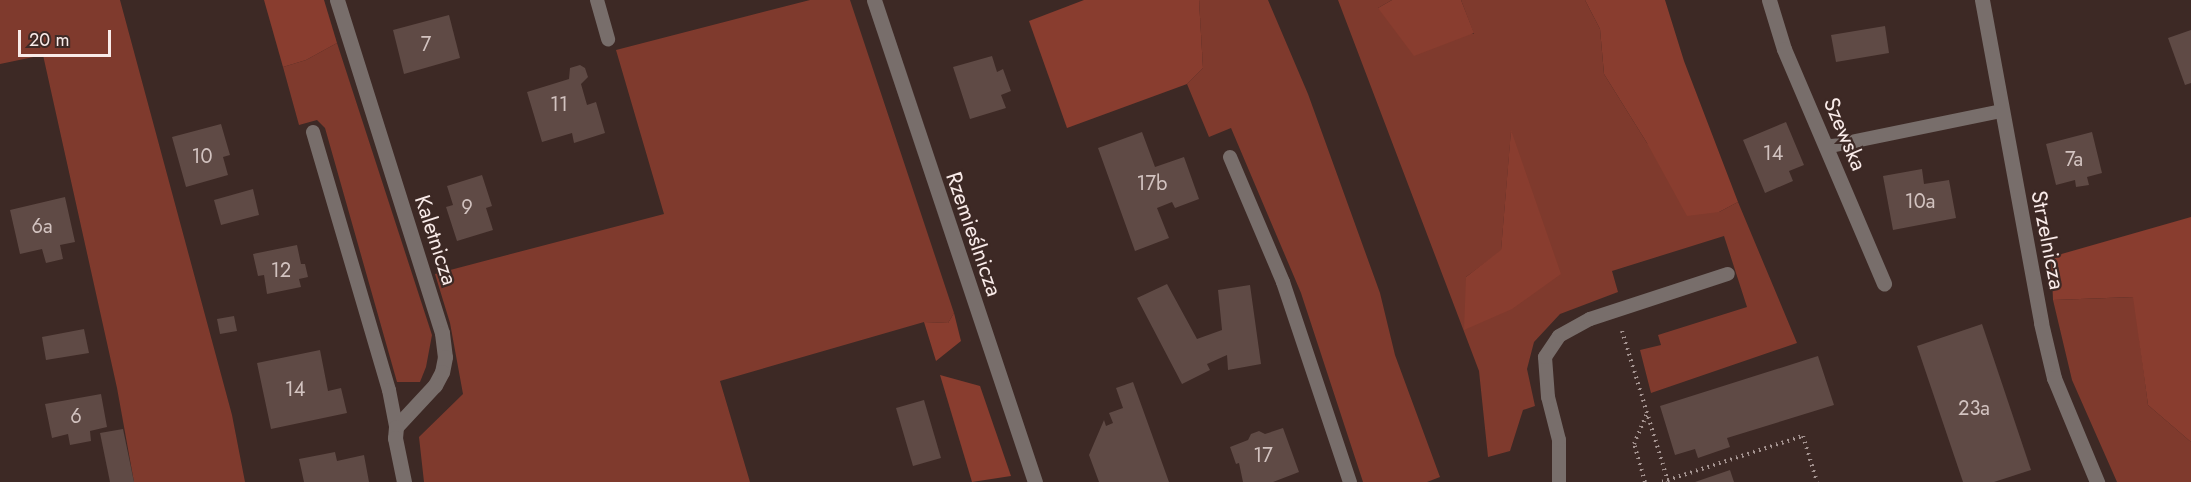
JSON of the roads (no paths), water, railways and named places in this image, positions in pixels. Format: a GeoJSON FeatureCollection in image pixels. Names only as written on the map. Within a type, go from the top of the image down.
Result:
{"type":"FeatureCollection","features":[{"type":"Feature","properties":{"kind":"street","name":"Kaletnicza"},"geometry":{"type":"LineString","coordinates":[[337,0],[442,333],[445,357],[442,372],[435,385],[396,427]]}},
{"type":"Feature","properties":{"kind":"street","name":"Rzemieślnicza"},"geometry":{"type":"LineString","coordinates":[[874,0],[1035,482]]}},
{"type":"Feature","properties":{"kind":"street","name":"Szewska"},"geometry":{"type":"LineString","coordinates":[[1769,0],[1784,49],[1884,284]]}},
{"type":"Feature","properties":{"kind":"street","name":"Strzelnicza"},"geometry":{"type":"LineString","coordinates":[[1982,0],[2041,323],[2054,378],[2097,482]]}},
{"type":"Feature","properties":{"kind":"street"},"geometry":{"type":"LineString","coordinates":[[396,427],[395,438],[404,482]]}},
{"type":"Feature","properties":{"kind":"lane"},"geometry":{"type":"LineString","coordinates":[[597,0],[608,39]]}},
{"type":"Feature","properties":{"kind":"lane"},"geometry":{"type":"LineString","coordinates":[[1826,147],[2001,111]]}},
{"type":"Feature","properties":{"kind":"lane"},"geometry":{"type":"LineString","coordinates":[[313,132],[389,390],[396,427]]}},
{"type":"Feature","properties":{"kind":"lane"},"geometry":{"type":"LineString","coordinates":[[1230,157],[1283,282],[1350,482]]}},
{"type":"Feature","properties":{"kind":"lane"},"geometry":{"type":"LineString","coordinates":[[1559,482],[1559,440],[1548,397],[1545,357],[1559,336],[1590,319],[1728,274]]}}]}
